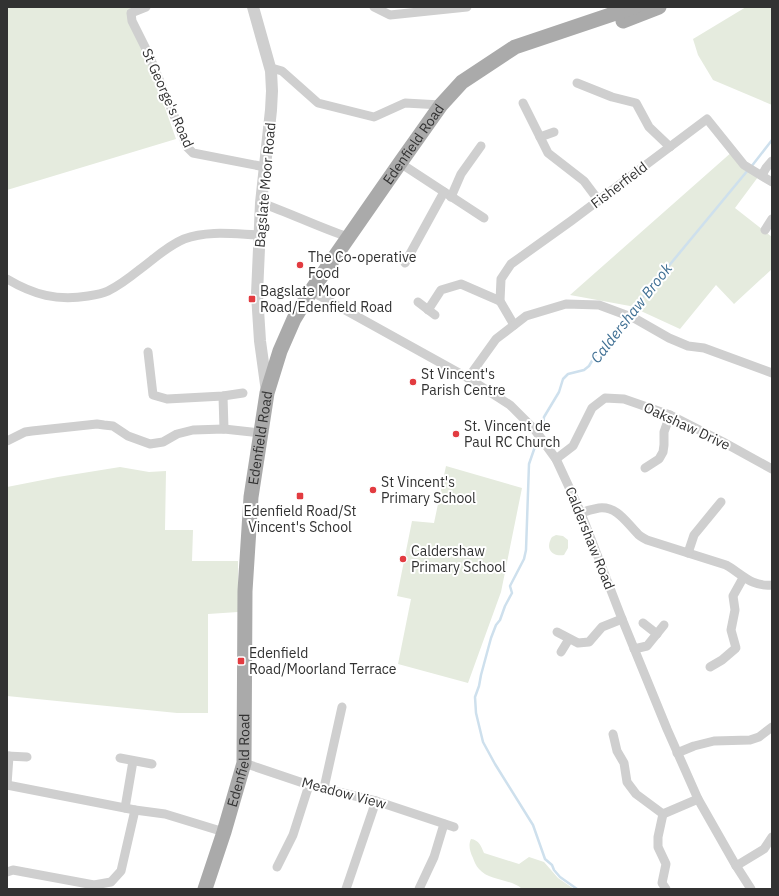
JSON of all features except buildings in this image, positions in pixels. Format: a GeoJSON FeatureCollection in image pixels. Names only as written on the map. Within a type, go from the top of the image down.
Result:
{"type":"FeatureCollection","features":[{"type":"Feature","properties":{"kind":"main road","name":"Edenfield Road"},"geometry":{"type":"LineString","coordinates":[[205,889],[224,832],[244,763],[245,591],[251,498],[267,394],[280,351],[294,319],[311,291],[348,237],[441,105],[462,82],[498,58],[521,56],[634,7]]}},
{"type":"Feature","properties":{"kind":"main road","name":"Edenfield Road"},"geometry":{"type":"LineString","coordinates":[[594,25],[638,16],[659,7]]}},
{"type":"Feature","properties":{"kind":"street","name":"St George's Road"},"geometry":{"type":"LineString","coordinates":[[146,7],[131,13],[132,21],[187,147],[192,153],[265,167]]}},
{"type":"Feature","properties":{"kind":"street","name":"Bagslate Moor Road"},"geometry":{"type":"LineString","coordinates":[[253,7],[271,71],[271,110],[261,203],[257,294],[260,343],[267,394]]}},
{"type":"Feature","properties":{"kind":"street"},"geometry":{"type":"LineString","coordinates":[[374,7],[390,15],[467,7]]}},
{"type":"Feature","properties":{"kind":"street"},"geometry":{"type":"LineString","coordinates":[[271,71],[275,69],[282,71],[318,103],[374,116],[405,103],[441,105]]}},
{"type":"Feature","properties":{"kind":"street"},"geometry":{"type":"LineString","coordinates":[[577,83],[612,97],[636,103],[649,126],[670,147]]}},
{"type":"Feature","properties":{"kind":"street"},"geometry":{"type":"LineString","coordinates":[[523,103],[548,152],[584,181],[599,201]]}},
{"type":"Feature","properties":{"kind":"street","name":"Fisherfield"},"geometry":{"type":"LineString","coordinates":[[500,301],[501,279],[511,264],[599,201],[707,119],[744,165],[772,182]]}},
{"type":"Feature","properties":{"kind":"street"},"geometry":{"type":"LineString","coordinates":[[540,137],[554,132]]}},
{"type":"Feature","properties":{"kind":"street"},"geometry":{"type":"LineString","coordinates":[[405,263],[461,174],[481,146]]}},
{"type":"Feature","properties":{"kind":"street"},"geometry":{"type":"LineString","coordinates":[[759,173],[772,161]]}},
{"type":"Feature","properties":{"kind":"street"},"geometry":{"type":"LineString","coordinates":[[400,164],[484,218]]}},
{"type":"Feature","properties":{"kind":"street"},"geometry":{"type":"LineString","coordinates":[[261,203],[348,237]]}},
{"type":"Feature","properties":{"kind":"street"},"geometry":{"type":"LineString","coordinates":[[765,230],[772,219]]}},
{"type":"Feature","properties":{"kind":"street"},"geometry":{"type":"LineString","coordinates":[[8,281],[32,292],[53,298],[73,298],[94,295],[107,292],[121,284],[170,246],[184,239],[206,234],[221,233],[259,235]]}},
{"type":"Feature","properties":{"kind":"street"},"geometry":{"type":"LineString","coordinates":[[418,302],[432,312],[441,290],[461,284],[500,301],[514,325]]}},
{"type":"Feature","properties":{"kind":"street","name":"Caldershaw Road"},"geometry":{"type":"LineString","coordinates":[[311,291],[468,378],[510,405],[535,430],[556,459],[581,513],[634,649],[677,753],[698,799],[736,866],[751,889]]}},
{"type":"Feature","properties":{"kind":"street"},"geometry":{"type":"LineString","coordinates":[[468,378],[496,339],[514,325],[526,316],[566,304],[599,304],[634,318],[669,338],[688,346],[704,348],[772,373]]}},
{"type":"Feature","properties":{"kind":"street"},"geometry":{"type":"LineString","coordinates":[[260,343],[280,351]]}},
{"type":"Feature","properties":{"kind":"street"},"geometry":{"type":"LineString","coordinates":[[148,352],[153,395],[167,399],[223,396],[243,393]]}},
{"type":"Feature","properties":{"kind":"street"},"geometry":{"type":"LineString","coordinates":[[223,396],[224,429]]}},
{"type":"Feature","properties":{"kind":"street","name":"Oakshaw Drive"},"geometry":{"type":"LineString","coordinates":[[556,459],[573,446],[592,408],[606,398],[624,399],[670,415],[772,469]]}},
{"type":"Feature","properties":{"kind":"street"},"geometry":{"type":"LineString","coordinates":[[645,468],[659,459],[663,452],[664,432],[670,415]]}},
{"type":"Feature","properties":{"kind":"street"},"geometry":{"type":"LineString","coordinates":[[7,440],[25,432],[97,424],[113,426],[128,436],[150,444],[162,442],[177,434],[193,430],[224,429],[260,433]]}},
{"type":"Feature","properties":{"kind":"street"},"geometry":{"type":"LineString","coordinates":[[688,554],[694,535],[721,502]]}},
{"type":"Feature","properties":{"kind":"street"},"geometry":{"type":"LineString","coordinates":[[581,513],[600,508],[618,513],[637,534],[647,540],[726,565],[743,578],[756,583],[772,585]]}},
{"type":"Feature","properties":{"kind":"street"},"geometry":{"type":"LineString","coordinates":[[712,513],[719,520]]}},
{"type":"Feature","properties":{"kind":"street"},"geometry":{"type":"LineString","coordinates":[[710,667],[740,649],[731,630],[735,610],[733,596],[743,578]]}},
{"type":"Feature","properties":{"kind":"street"},"geometry":{"type":"LineString","coordinates":[[557,632],[578,643],[589,642],[602,627],[622,619]]}},
{"type":"Feature","properties":{"kind":"street"},"geometry":{"type":"LineString","coordinates":[[643,624],[657,634]]}},
{"type":"Feature","properties":{"kind":"street"},"geometry":{"type":"LineString","coordinates":[[634,649],[647,646],[664,625]]}},
{"type":"Feature","properties":{"kind":"street"},"geometry":{"type":"LineString","coordinates":[[561,652],[569,639]]}},
{"type":"Feature","properties":{"kind":"street"},"geometry":{"type":"LineString","coordinates":[[324,788],[342,707]]}},
{"type":"Feature","properties":{"kind":"street"},"geometry":{"type":"LineString","coordinates":[[677,753],[694,746],[714,742],[750,740],[759,737],[772,727]]}},
{"type":"Feature","properties":{"kind":"street"},"geometry":{"type":"LineString","coordinates":[[613,734],[617,751],[624,763],[627,782],[636,794],[663,814]]}},
{"type":"Feature","properties":{"kind":"street"},"geometry":{"type":"LineString","coordinates":[[27,757],[8,756],[7,785],[135,810],[164,814],[224,832]]}},
{"type":"Feature","properties":{"kind":"street"},"geometry":{"type":"LineString","coordinates":[[120,758],[152,764]]}},
{"type":"Feature","properties":{"kind":"street"},"geometry":{"type":"LineString","coordinates":[[125,808],[133,761]]}},
{"type":"Feature","properties":{"kind":"street","name":"Meadow View"},"geometry":{"type":"LineString","coordinates":[[244,763],[310,785],[376,801],[454,827]]}},
{"type":"Feature","properties":{"kind":"street"},"geometry":{"type":"LineString","coordinates":[[278,867],[293,835],[310,785]]}},
{"type":"Feature","properties":{"kind":"street"},"geometry":{"type":"LineString","coordinates":[[663,814],[698,799]]}},
{"type":"Feature","properties":{"kind":"street"},"geometry":{"type":"LineString","coordinates":[[346,889],[376,801]]}},
{"type":"Feature","properties":{"kind":"street"},"geometry":{"type":"LineString","coordinates":[[7,872],[13,870],[94,885],[111,882],[121,872],[135,810]]}},
{"type":"Feature","properties":{"kind":"street"},"geometry":{"type":"LineString","coordinates":[[663,814],[658,837],[658,847],[666,864],[662,883],[666,889]]}},
{"type":"Feature","properties":{"kind":"street"},"geometry":{"type":"LineString","coordinates":[[419,889],[434,857],[444,824]]}},
{"type":"Feature","properties":{"kind":"street"},"geometry":{"type":"LineString","coordinates":[[736,866],[764,850],[772,837]]}},
{"type":"Feature","properties":{"kind":"shaded area"},"geometry":{"type":"Polygon","coordinates":[[[7,7],[143,7],[128,14],[147,57],[176,139],[7,190],[7,7]]]}},
{"type":"Feature","properties":{"kind":"shaded area"},"geometry":{"type":"Polygon","coordinates":[[[746,7],[772,7],[772,105],[713,80],[698,55],[693,39],[746,7]]]}},
{"type":"Feature","properties":{"kind":"shaded area"},"geometry":{"type":"Polygon","coordinates":[[[733,151],[758,177],[735,208],[772,237],[772,269],[734,304],[716,285],[680,329],[630,306],[570,295],[733,151]]]}},
{"type":"Feature","properties":{"kind":"shaded area"},"geometry":{"type":"Polygon","coordinates":[[[446,466],[522,488],[501,592],[468,683],[398,664],[411,599],[397,596],[412,521],[434,523],[446,466]]]}},
{"type":"Feature","properties":{"kind":"shaded area"},"geometry":{"type":"Polygon","coordinates":[[[120,467],[149,472],[166,471],[165,530],[193,530],[192,561],[238,561],[238,612],[208,614],[208,713],[177,713],[7,696],[7,487],[120,467]]]}},
{"type":"Feature","properties":{"kind":"shaded area"},"geometry":{"type":"Polygon","coordinates":[[[556,535],[563,536],[568,540],[568,548],[564,555],[556,555],[550,551],[550,541],[552,537],[556,535]]]}},
{"type":"Feature","properties":{"kind":"shaded area"},"geometry":{"type":"Polygon","coordinates":[[[471,839],[478,842],[484,853],[519,864],[529,857],[544,862],[558,878],[574,889],[522,889],[512,883],[489,876],[483,873],[475,864],[470,848],[471,839]]]}},
{"type":"Feature","properties":{"kind":"waterway","name":"Caldershaw Brook"},"geometry":{"type":"LineString","coordinates":[[751,167],[772,140]]}},
{"type":"Feature","properties":{"kind":"waterway","name":"Caldershaw Brook"},"geometry":{"type":"LineString","coordinates":[[629,314],[748,170]]}},
{"type":"Feature","properties":{"kind":"waterway","name":"Caldershaw Brook"},"geometry":{"type":"LineString","coordinates":[[540,434],[544,417],[559,392],[563,379],[568,374],[584,370],[589,366],[596,354],[626,318]]}},
{"type":"Feature","properties":{"kind":"waterway","name":"Caldershaw Brook"},"geometry":{"type":"LineString","coordinates":[[538,438],[529,464],[526,550],[524,559],[510,586],[512,593],[491,638],[475,697],[476,713],[483,742],[533,825],[545,859],[552,865],[560,877],[577,889]]}},
{"type":"Feature","properties":{"kind":"place","name":"The Co-operative Food"},"geometry":{"type":"Point","coordinates":[300,265]}},
{"type":"Feature","properties":{"kind":"place","name":"Bagslate Moor Road/Edenfield Road"},"geometry":{"type":"Point","coordinates":[252,299]}},
{"type":"Feature","properties":{"kind":"place","name":"St Vincent's Parish Centre"},"geometry":{"type":"Point","coordinates":[413,382]}},
{"type":"Feature","properties":{"kind":"place","name":"St. Vincent de Paul RC Church"},"geometry":{"type":"Point","coordinates":[456,434]}},
{"type":"Feature","properties":{"kind":"place","name":"St Vincent's Primary School"},"geometry":{"type":"Point","coordinates":[373,490]}},
{"type":"Feature","properties":{"kind":"place","name":"Edenfield Road/St Vincent's School"},"geometry":{"type":"Point","coordinates":[300,496]}},
{"type":"Feature","properties":{"kind":"place","name":"Caldershaw Primary School"},"geometry":{"type":"Point","coordinates":[403,559]}},
{"type":"Feature","properties":{"kind":"place","name":"Edenfield Road/Moorland Terrace"},"geometry":{"type":"Point","coordinates":[241,661]}}]}
